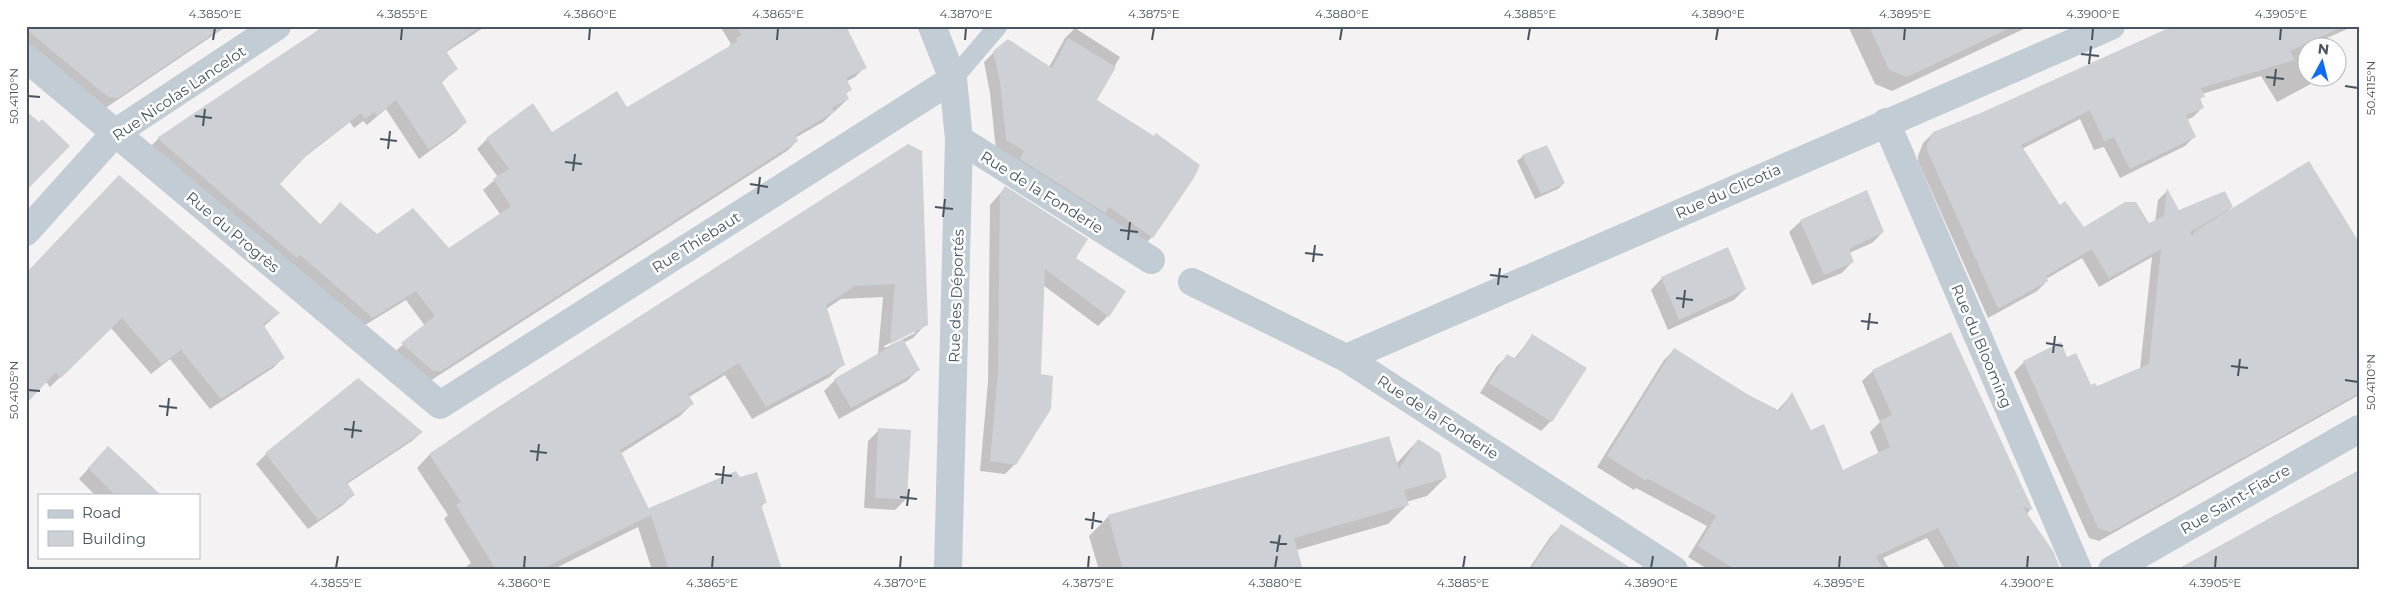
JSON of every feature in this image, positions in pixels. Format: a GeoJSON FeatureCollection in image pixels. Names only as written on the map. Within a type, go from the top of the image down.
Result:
{"type":"FeatureCollection","features":[{"type":"Feature","properties":{"kind":"street","name":"Rue Nicolas Lancelot"},"geometry":{"type":"LineString","coordinates":[[26,232],[115,134],[277,26]]}},
{"type":"Feature","properties":{"kind":"street","name":"Rue des Déportés"},"geometry":{"type":"LineString","coordinates":[[932,26],[953,79],[959,140],[948,570]]}},
{"type":"Feature","properties":{"kind":"street","name":"Rue du Clicotia"},"geometry":{"type":"LineString","coordinates":[[1346,358],[1886,122],[2111,26]]}},
{"type":"Feature","properties":{"kind":"street","name":"Rue du Progrès"},"geometry":{"type":"LineString","coordinates":[[26,58],[440,405]]}},
{"type":"Feature","properties":{"kind":"street","name":"Rue Thiebaut"},"geometry":{"type":"LineString","coordinates":[[440,405],[953,79]]}},
{"type":"Feature","properties":{"kind":"street","name":"Rue du Blooming"},"geometry":{"type":"LineString","coordinates":[[1886,122],[2078,570]]}},
{"type":"Feature","properties":{"kind":"street","name":"Rue de la Fonderie"},"geometry":{"type":"LineString","coordinates":[[959,140],[1151,260]]}},
{"type":"Feature","properties":{"kind":"street","name":"Rue de la Fonderie"},"geometry":{"type":"LineString","coordinates":[[1192,282],[1346,358],[1674,570]]}},
{"type":"Feature","properties":{"kind":"street","name":"Rue Saint-Fiacre"},"geometry":{"type":"LineString","coordinates":[[2112,570],[2359,429]]}},
{"type":"Feature","properties":{"kind":"lane"},"geometry":{"type":"LineString","coordinates":[[953,79],[998,26]]}},
{"type":"Feature","properties":{"kind":"building"},"geometry":{"type":"Polygon","coordinates":[[[26,26],[224,26],[118,98],[108,97],[26,29],[26,26]]]}},
{"type":"Feature","properties":{"kind":"building"},"geometry":{"type":"Polygon","coordinates":[[[324,26],[481,26],[446,51],[458,69],[441,81],[467,122],[429,150],[396,100],[377,116],[374,112],[365,119],[361,113],[310,152],[280,184],[321,225],[340,202],[377,234],[413,208],[449,248],[511,206],[493,179],[509,169],[486,138],[533,103],[552,132],[617,91],[627,107],[738,41],[736,38],[742,35],[736,26],[846,26],[867,68],[846,78],[852,90],[846,93],[849,99],[832,107],[834,112],[795,135],[798,141],[441,371],[433,371],[401,343],[435,316],[416,291],[373,318],[300,255],[297,258],[157,138],[324,26]]]}},
{"type":"Feature","properties":{"kind":"building"},"geometry":{"type":"Polygon","coordinates":[[[1869,26],[2014,26],[1907,77],[1889,70],[1869,26]]]}},
{"type":"Feature","properties":{"kind":"building"},"geometry":{"type":"Polygon","coordinates":[[[2173,26],[2344,26],[2318,38],[2298,38],[2298,47],[2290,51],[2295,60],[2201,88],[2205,97],[2200,98],[2204,108],[2186,115],[2196,137],[2130,169],[2114,137],[2104,141],[2090,110],[2021,145],[2060,205],[2065,201],[2084,227],[2125,202],[2136,202],[2149,223],[2164,216],[2167,188],[2179,210],[2225,191],[2233,207],[2190,232],[2192,236],[2195,231],[2309,161],[2359,242],[2359,393],[2110,532],[2098,528],[2023,361],[2061,342],[2067,357],[2076,353],[2091,385],[2095,383],[2097,386],[2149,364],[2161,249],[2109,278],[2092,249],[2046,276],[2048,281],[1998,309],[1927,150],[1927,145],[1933,132],[1983,112],[2173,26]]]}},
{"type":"Feature","properties":{"kind":"building"},"geometry":{"type":"Polygon","coordinates":[[[1068,38],[1116,67],[1097,100],[1154,136],[1156,133],[1200,165],[1194,178],[1153,238],[1109,207],[1105,213],[1020,159],[1024,151],[1006,140],[1000,82],[993,51],[1008,39],[1052,68],[1068,38]]]}},
{"type":"Feature","properties":{"kind":"building"},"geometry":{"type":"Polygon","coordinates":[[[26,111],[39,122],[42,119],[70,146],[26,191],[26,111]]]}},
{"type":"Feature","properties":{"kind":"building"},"geometry":{"type":"Polygon","coordinates":[[[908,144],[922,151],[928,325],[890,344],[895,284],[855,286],[826,305],[845,365],[766,407],[739,363],[688,394],[694,404],[620,450],[651,513],[649,508],[736,471],[740,477],[757,472],[767,503],[761,504],[782,570],[669,570],[651,515],[540,570],[496,570],[456,505],[461,502],[429,454],[492,411],[908,144]]]}},
{"type":"Feature","properties":{"kind":"building"},"geometry":{"type":"Polygon","coordinates":[[[1547,145],[1565,183],[1541,194],[1522,155],[1547,145]]]}},
{"type":"Feature","properties":{"kind":"building"},"geometry":{"type":"Polygon","coordinates":[[[119,175],[280,313],[263,324],[285,358],[221,399],[181,350],[162,364],[122,318],[61,378],[56,372],[26,404],[26,273],[119,175]]]}},
{"type":"Feature","properties":{"kind":"building"},"geometry":{"type":"Polygon","coordinates":[[[1005,186],[1088,239],[1076,258],[1126,291],[1109,317],[1045,269],[1041,374],[1053,376],[1051,409],[1016,465],[990,461],[998,371],[1000,194],[1005,186]]]}},
{"type":"Feature","properties":{"kind":"building"},"geometry":{"type":"Polygon","coordinates":[[[1867,190],[1884,232],[1849,249],[1854,262],[1824,275],[1800,220],[1867,190]]]}},
{"type":"Feature","properties":{"kind":"building"},"geometry":{"type":"Polygon","coordinates":[[[1728,247],[1746,289],[1679,320],[1661,277],[1728,247]]]}},
{"type":"Feature","properties":{"kind":"building"},"geometry":{"type":"Polygon","coordinates":[[[1951,332],[2033,510],[2022,506],[2053,551],[2061,570],[1961,570],[1938,528],[1876,556],[1883,570],[1736,570],[1698,546],[1716,516],[1647,478],[1646,481],[1607,456],[1674,348],[1747,394],[1780,411],[1792,392],[1811,430],[1824,424],[1843,470],[1890,447],[1880,421],[1892,415],[1872,370],[1951,332]]]}},
{"type":"Feature","properties":{"kind":"building"},"geometry":{"type":"Polygon","coordinates":[[[1532,334],[1587,368],[1552,422],[1489,383],[1507,354],[1516,359],[1532,334]]]}},
{"type":"Feature","properties":{"kind":"building"},"geometry":{"type":"Polygon","coordinates":[[[903,339],[920,370],[851,408],[834,379],[903,339]]]}},
{"type":"Feature","properties":{"kind":"building"},"geometry":{"type":"Polygon","coordinates":[[[358,378],[423,432],[347,482],[355,495],[318,520],[265,453],[358,378]]]}},
{"type":"Feature","properties":{"kind":"building"},"geometry":{"type":"Polygon","coordinates":[[[878,428],[911,430],[907,499],[875,498],[878,428]]]}},
{"type":"Feature","properties":{"kind":"building"},"geometry":{"type":"Polygon","coordinates":[[[1389,436],[1399,469],[1418,439],[1440,453],[1447,478],[1404,490],[1409,505],[1294,538],[1303,570],[1123,570],[1108,515],[1389,436]]]}},
{"type":"Feature","properties":{"kind":"building"},"geometry":{"type":"Polygon","coordinates":[[[108,446],[160,494],[114,494],[88,468],[108,446]]]}},
{"type":"Feature","properties":{"kind":"building"},"geometry":{"type":"Polygon","coordinates":[[[2359,470],[2359,570],[2176,570],[2279,513],[2359,470]]]}},
{"type":"Feature","properties":{"kind":"building"},"geometry":{"type":"Polygon","coordinates":[[[1561,524],[1585,539],[1634,570],[1530,570],[1561,524]]]}}]}
